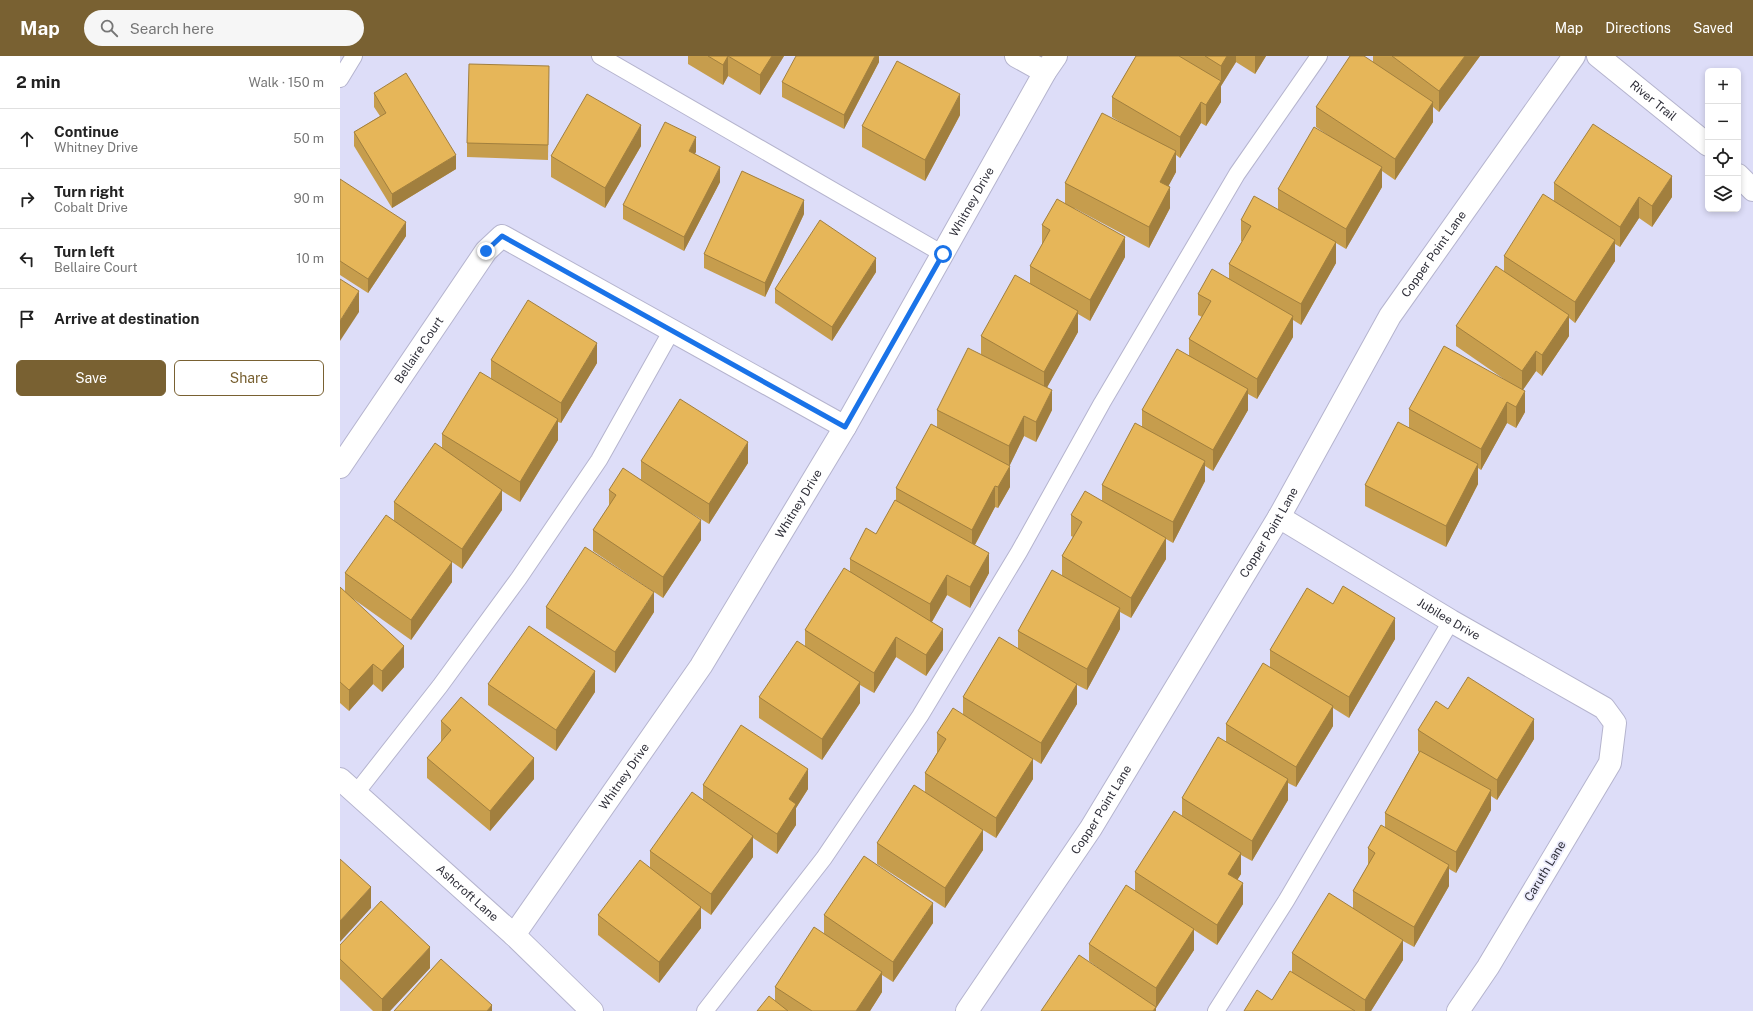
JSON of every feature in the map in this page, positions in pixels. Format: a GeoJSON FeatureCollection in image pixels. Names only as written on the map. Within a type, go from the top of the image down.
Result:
{"type":"FeatureCollection","features":[{"type":"Feature","properties":{"kind":"street"},"geometry":{"type":"LineString","coordinates":[[1016,56],[1051,64]]}},
{"type":"Feature","properties":{"kind":"street","name":"Copper Point Lane"},"geometry":{"type":"LineString","coordinates":[[967,1011],[1091,828],[1279,517],[1390,316],[1574,56]]}},
{"type":"Feature","properties":{"kind":"street","name":"River Trail"},"geometry":{"type":"LineString","coordinates":[[1598,56],[1705,143]]}},
{"type":"Feature","properties":{"kind":"street","name":"Whitney Drive"},"geometry":{"type":"LineString","coordinates":[[514,935],[701,666],[845,427],[1051,64]]}},
{"type":"Feature","properties":{"kind":"street"},"geometry":{"type":"LineString","coordinates":[[1739,176],[1753,190]]}},
{"type":"Feature","properties":{"kind":"street","name":"Bellaire Court"},"geometry":{"type":"LineString","coordinates":[[340,467],[486,251],[502,236],[672,330]]}},
{"type":"Feature","properties":{"kind":"street"},"geometry":{"type":"LineString","coordinates":[[672,330],[845,427]]}},
{"type":"Feature","properties":{"kind":"street","name":"Jubilee Drive"},"geometry":{"type":"LineString","coordinates":[[1279,517],[1451,621],[1604,708],[1615,723]]}},
{"type":"Feature","properties":{"kind":"street","name":"Caruth Lane"},"geometry":{"type":"LineString","coordinates":[[1458,1011],[1488,967],[1610,763],[1615,723]]}},
{"type":"Feature","properties":{"kind":"street","name":"Ashcroft Lane"},"geometry":{"type":"LineString","coordinates":[[340,779],[514,935],[592,1011]]}},
{"type":"Feature","properties":{"kind":"lane"},"geometry":{"type":"LineString","coordinates":[[340,80],[354,56]]}},
{"type":"Feature","properties":{"kind":"lane"},"geometry":{"type":"LineString","coordinates":[[600,56],[943,254]]}},
{"type":"Feature","properties":{"kind":"lane"},"geometry":{"type":"LineString","coordinates":[[705,1011],[824,858],[920,716],[1019,552],[1102,403],[1237,174],[1319,56]]}},
{"type":"Feature","properties":{"kind":"lane"},"geometry":{"type":"LineString","coordinates":[[356,793],[440,686],[519,578],[599,460],[672,330]]}},
{"type":"Feature","properties":{"kind":"lane"},"geometry":{"type":"LineString","coordinates":[[1216,1011],[1286,901],[1451,621]]}},
{"type":"Feature","properties":{"kind":"building"},"geometry":{"type":"Polygon","coordinates":[[[708,56],[728,56],[723,65],[708,56]]]}},
{"type":"Feature","properties":{"kind":"building"},"geometry":{"type":"Polygon","coordinates":[[[728,56],[772,56],[760,75],[728,56]]]}},
{"type":"Feature","properties":{"kind":"building"},"geometry":{"type":"Polygon","coordinates":[[[796,56],[875,56],[844,115],[782,82],[796,56]]]}},
{"type":"Feature","properties":{"kind":"building"},"geometry":{"type":"Polygon","coordinates":[[[1136,56],[1179,56],[1221,81],[1206,105],[1201,102],[1180,137],[1112,97],[1136,56]]]}},
{"type":"Feature","properties":{"kind":"building"},"geometry":{"type":"Polygon","coordinates":[[[1205,56],[1227,56],[1221,66],[1205,56]]]}},
{"type":"Feature","properties":{"kind":"building"},"geometry":{"type":"Polygon","coordinates":[[[1350,56],[1364,56],[1433,102],[1395,159],[1316,107],[1350,56]]]}},
{"type":"Feature","properties":{"kind":"building"},"geometry":{"type":"Polygon","coordinates":[[[1392,56],[1465,56],[1439,91],[1392,56]]]}},
{"type":"Feature","properties":{"kind":"building"},"geometry":{"type":"Polygon","coordinates":[[[897,61],[960,94],[925,160],[862,126],[897,61]]]}},
{"type":"Feature","properties":{"kind":"building"},"geometry":{"type":"Polygon","coordinates":[[[469,64],[549,66],[548,145],[467,143],[469,64]]]}},
{"type":"Feature","properties":{"kind":"building"},"geometry":{"type":"Polygon","coordinates":[[[406,73],[456,155],[392,194],[354,132],[386,113],[374,93],[406,73]]]}},
{"type":"Feature","properties":{"kind":"building"},"geometry":{"type":"Polygon","coordinates":[[[587,94],[641,125],[605,188],[551,156],[587,94]]]}},
{"type":"Feature","properties":{"kind":"building"},"geometry":{"type":"Polygon","coordinates":[[[1102,113],[1176,151],[1160,182],[1170,187],[1149,227],[1065,183],[1102,113]]]}},
{"type":"Feature","properties":{"kind":"building"},"geometry":{"type":"Polygon","coordinates":[[[665,122],[696,137],[689,151],[720,167],[684,237],[623,205],[665,122]]]}},
{"type":"Feature","properties":{"kind":"building"},"geometry":{"type":"Polygon","coordinates":[[[1593,124],[1672,176],[1652,206],[1639,197],[1620,227],[1554,183],[1593,124]]]}},
{"type":"Feature","properties":{"kind":"building"},"geometry":{"type":"Polygon","coordinates":[[[1314,127],[1382,167],[1346,229],[1278,189],[1314,127]]]}},
{"type":"Feature","properties":{"kind":"building"},"geometry":{"type":"Polygon","coordinates":[[[742,171],[804,200],[765,283],[704,254],[742,171]]]}},
{"type":"Feature","properties":{"kind":"building"},"geometry":{"type":"Polygon","coordinates":[[[340,179],[406,222],[368,279],[340,261],[340,179]]]}},
{"type":"Feature","properties":{"kind":"building"},"geometry":{"type":"Polygon","coordinates":[[[1543,194],[1615,240],[1575,302],[1504,256],[1543,194]]]}},
{"type":"Feature","properties":{"kind":"building"},"geometry":{"type":"Polygon","coordinates":[[[1254,196],[1336,242],[1301,304],[1229,264],[1251,226],[1241,220],[1254,196]]]}},
{"type":"Feature","properties":{"kind":"building"},"geometry":{"type":"Polygon","coordinates":[[[1057,199],[1125,237],[1090,300],[1030,266],[1050,230],[1042,225],[1057,199]]]}},
{"type":"Feature","properties":{"kind":"building"},"geometry":{"type":"Polygon","coordinates":[[[820,220],[876,258],[832,327],[775,289],[820,220]]]}},
{"type":"Feature","properties":{"kind":"building"},"geometry":{"type":"Polygon","coordinates":[[[1496,266],[1569,315],[1542,355],[1536,351],[1522,371],[1456,326],[1496,266]]]}},
{"type":"Feature","properties":{"kind":"building"},"geometry":{"type":"Polygon","coordinates":[[[1212,269],[1293,316],[1257,379],[1189,339],[1211,301],[1198,294],[1212,269]]]}},
{"type":"Feature","properties":{"kind":"building"},"geometry":{"type":"Polygon","coordinates":[[[1015,275],[1078,311],[1044,372],[981,336],[1015,275]]]}},
{"type":"Feature","properties":{"kind":"building"},"geometry":{"type":"Polygon","coordinates":[[[340,279],[359,291],[340,321],[340,279]]]}},
{"type":"Feature","properties":{"kind":"building"},"geometry":{"type":"Polygon","coordinates":[[[528,300],[597,343],[561,403],[491,360],[528,300]]]}},
{"type":"Feature","properties":{"kind":"building"},"geometry":{"type":"Polygon","coordinates":[[[1444,346],[1525,391],[1516,407],[1507,402],[1481,449],[1409,409],[1444,346]]]}},
{"type":"Feature","properties":{"kind":"building"},"geometry":{"type":"Polygon","coordinates":[[[968,348],[1052,390],[1036,422],[1024,416],[1009,446],[937,410],[968,348]]]}},
{"type":"Feature","properties":{"kind":"building"},"geometry":{"type":"Polygon","coordinates":[[[1177,349],[1248,389],[1213,450],[1142,410],[1177,349]]]}},
{"type":"Feature","properties":{"kind":"building"},"geometry":{"type":"Polygon","coordinates":[[[480,372],[558,419],[520,482],[442,434],[480,372]]]}},
{"type":"Feature","properties":{"kind":"building"},"geometry":{"type":"Polygon","coordinates":[[[680,399],[748,442],[709,504],[641,461],[680,399]]]}},
{"type":"Feature","properties":{"kind":"building"},"geometry":{"type":"Polygon","coordinates":[[[1398,422],[1478,464],[1446,526],[1365,485],[1398,422]]]}},
{"type":"Feature","properties":{"kind":"building"},"geometry":{"type":"Polygon","coordinates":[[[1135,423],[1205,461],[1173,522],[1102,485],[1135,423]]]}},
{"type":"Feature","properties":{"kind":"building"},"geometry":{"type":"Polygon","coordinates":[[[931,424],[1010,466],[998,487],[995,486],[972,530],[896,488],[931,424]]]}},
{"type":"Feature","properties":{"kind":"building"},"geometry":{"type":"Polygon","coordinates":[[[435,443],[502,490],[462,549],[394,502],[435,443]]]}},
{"type":"Feature","properties":{"kind":"building"},"geometry":{"type":"Polygon","coordinates":[[[623,468],[701,520],[663,577],[593,530],[616,495],[609,490],[623,468]]]}},
{"type":"Feature","properties":{"kind":"building"},"geometry":{"type":"Polygon","coordinates":[[[1085,491],[1166,538],[1131,598],[1062,556],[1082,522],[1071,515],[1085,491]]]}},
{"type":"Feature","properties":{"kind":"building"},"geometry":{"type":"Polygon","coordinates":[[[895,500],[989,553],[970,587],[947,575],[930,604],[850,559],[866,528],[876,534],[895,500]]]}},
{"type":"Feature","properties":{"kind":"building"},"geometry":{"type":"Polygon","coordinates":[[[386,515],[452,562],[411,620],[345,573],[386,515]]]}},
{"type":"Feature","properties":{"kind":"building"},"geometry":{"type":"Polygon","coordinates":[[[585,547],[654,592],[615,652],[546,607],[585,547]]]}},
{"type":"Feature","properties":{"kind":"building"},"geometry":{"type":"Polygon","coordinates":[[[844,568],[943,629],[926,655],[896,637],[874,673],[805,630],[844,568]]]}},
{"type":"Feature","properties":{"kind":"building"},"geometry":{"type":"Polygon","coordinates":[[[1052,570],[1120,608],[1087,669],[1018,631],[1052,570]]]}},
{"type":"Feature","properties":{"kind":"building"},"geometry":{"type":"Polygon","coordinates":[[[1343,586],[1395,618],[1349,697],[1270,650],[1307,588],[1333,604],[1343,586]]]}},
{"type":"Feature","properties":{"kind":"building"},"geometry":{"type":"Polygon","coordinates":[[[340,587],[404,646],[382,671],[373,664],[349,690],[340,682],[340,587]]]}},
{"type":"Feature","properties":{"kind":"building"},"geometry":{"type":"Polygon","coordinates":[[[529,626],[595,671],[556,730],[488,684],[529,626]]]}},
{"type":"Feature","properties":{"kind":"building"},"geometry":{"type":"Polygon","coordinates":[[[999,637],[1077,684],[1041,743],[963,697],[999,637]]]}},
{"type":"Feature","properties":{"kind":"building"},"geometry":{"type":"Polygon","coordinates":[[[797,641],[860,682],[822,739],[759,697],[797,641]]]}},
{"type":"Feature","properties":{"kind":"building"},"geometry":{"type":"Polygon","coordinates":[[[1263,663],[1333,706],[1296,767],[1226,724],[1263,663]]]}},
{"type":"Feature","properties":{"kind":"building"},"geometry":{"type":"Polygon","coordinates":[[[1468,677],[1534,719],[1497,780],[1418,730],[1436,701],[1448,709],[1468,677]]]}},
{"type":"Feature","properties":{"kind":"building"},"geometry":{"type":"Polygon","coordinates":[[[461,697],[534,758],[490,811],[427,758],[451,730],[441,721],[461,697]]]}},
{"type":"Feature","properties":{"kind":"building"},"geometry":{"type":"Polygon","coordinates":[[[953,708],[1033,759],[996,818],[925,773],[946,739],[937,733],[953,708]]]}},
{"type":"Feature","properties":{"kind":"building"},"geometry":{"type":"Polygon","coordinates":[[[741,725],[808,769],[789,799],[796,804],[777,834],[703,785],[741,725]]]}},
{"type":"Feature","properties":{"kind":"building"},"geometry":{"type":"Polygon","coordinates":[[[1218,737],[1288,779],[1252,841],[1182,798],[1218,737]]]}},
{"type":"Feature","properties":{"kind":"building"},"geometry":{"type":"Polygon","coordinates":[[[1420,751],[1491,790],[1456,852],[1385,813],[1420,751]]]}},
{"type":"Feature","properties":{"kind":"building"},"geometry":{"type":"Polygon","coordinates":[[[914,785],[983,830],[945,888],[877,843],[914,785]]]}},
{"type":"Feature","properties":{"kind":"building"},"geometry":{"type":"Polygon","coordinates":[[[692,792],[753,836],[711,894],[650,851],[692,792]]]}},
{"type":"Feature","properties":{"kind":"building"},"geometry":{"type":"Polygon","coordinates":[[[1174,811],[1241,853],[1228,874],[1243,883],[1217,925],[1135,872],[1174,811]]]}},
{"type":"Feature","properties":{"kind":"building"},"geometry":{"type":"Polygon","coordinates":[[[1381,825],[1449,865],[1414,927],[1353,891],[1375,853],[1368,848],[1381,825]]]}},
{"type":"Feature","properties":{"kind":"building"},"geometry":{"type":"Polygon","coordinates":[[[864,856],[933,903],[893,962],[824,915],[864,856]]]}},
{"type":"Feature","properties":{"kind":"building"},"geometry":{"type":"Polygon","coordinates":[[[340,859],[371,887],[340,921],[340,859]]]}},
{"type":"Feature","properties":{"kind":"building"},"geometry":{"type":"Polygon","coordinates":[[[640,860],[701,907],[659,962],[598,915],[640,860]]]}},
{"type":"Feature","properties":{"kind":"building"},"geometry":{"type":"Polygon","coordinates":[[[1126,885],[1194,929],[1156,988],[1089,944],[1126,885]]]}},
{"type":"Feature","properties":{"kind":"building"},"geometry":{"type":"Polygon","coordinates":[[[1329,893],[1403,940],[1365,1000],[1292,953],[1329,893]]]}},
{"type":"Feature","properties":{"kind":"building"},"geometry":{"type":"Polygon","coordinates":[[[381,901],[430,947],[382,999],[340,959],[340,945],[381,901]]]}},
{"type":"Feature","properties":{"kind":"building"},"geometry":{"type":"Polygon","coordinates":[[[814,927],[882,972],[856,1011],[812,1011],[775,987],[814,927]]]}},
{"type":"Feature","properties":{"kind":"building"},"geometry":{"type":"Polygon","coordinates":[[[1079,955],[1156,1007],[1153,1011],[1041,1011],[1079,955]]]}},
{"type":"Feature","properties":{"kind":"building"},"geometry":{"type":"Polygon","coordinates":[[[441,959],[492,1005],[487,1011],[394,1011],[441,959]]]}},
{"type":"Feature","properties":{"kind":"building"},"geometry":{"type":"Polygon","coordinates":[[[1290,971],[1355,1011],[1244,1011],[1257,990],[1272,1000],[1290,971]]]}},
{"type":"Feature","properties":{"kind":"building"},"geometry":{"type":"Polygon","coordinates":[[[769,996],[788,1011],[757,1011],[769,996]]]}},
{"type":"Feature","properties":{"kind":"route"},"geometry":{"type":"LineString","coordinates":[[486,251],[502,236],[845,427],[943,254]]}}]}
